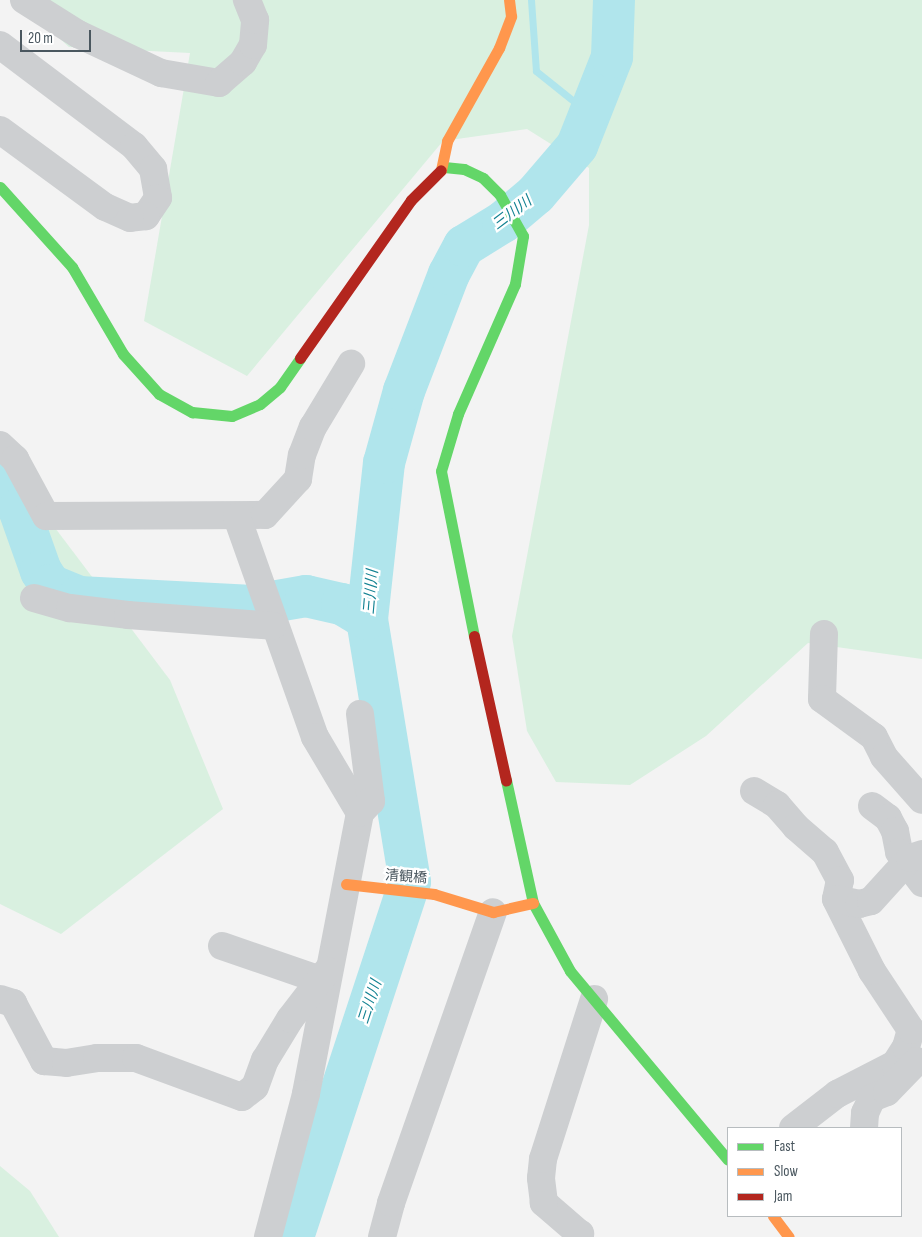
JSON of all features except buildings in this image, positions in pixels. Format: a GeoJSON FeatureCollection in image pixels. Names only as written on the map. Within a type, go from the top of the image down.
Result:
{"type":"FeatureCollection","features":[{"type":"Feature","properties":{"kind":"street"},"geometry":{"type":"LineString","coordinates":[[24,0],[78,34],[161,73],[220,83],[243,62],[252,45],[255,20],[247,0]]}},
{"type":"Feature","properties":{"kind":"street"},"geometry":{"type":"LineString","coordinates":[[0,187],[72,267],[123,354],[159,394],[192,412],[232,416],[260,404],[280,387],[410,200],[444,167],[447,141],[499,48],[511,16],[509,0]]}},
{"type":"Feature","properties":{"kind":"street"},"geometry":{"type":"LineString","coordinates":[[0,45],[134,146],[153,169],[158,198],[146,216],[130,218],[105,207],[0,130]]}},
{"type":"Feature","properties":{"kind":"street"},"geometry":{"type":"LineString","coordinates":[[444,167],[464,169],[483,178],[500,195],[523,236],[515,284],[458,414],[441,471],[450,528],[534,903],[570,971],[727,1159]]}},
{"type":"Feature","properties":{"kind":"street"},"geometry":{"type":"LineString","coordinates":[[0,445],[15,459],[46,516],[236,517],[265,515],[298,479],[313,427],[351,364]]}},
{"type":"Feature","properties":{"kind":"street"},"geometry":{"type":"LineString","coordinates":[[236,517],[259,579],[272,622],[316,737],[360,813]]}},
{"type":"Feature","properties":{"kind":"street"},"geometry":{"type":"LineString","coordinates":[[34,598],[70,608],[128,615],[272,622]]}},
{"type":"Feature","properties":{"kind":"street"},"geometry":{"type":"LineString","coordinates":[[824,634],[822,699],[874,737],[884,757],[922,800]]}},
{"type":"Feature","properties":{"kind":"street"},"geometry":{"type":"LineString","coordinates":[[268,1237],[306,1094],[326,973],[360,813],[371,801],[360,714]]}},
{"type":"Feature","properties":{"kind":"street"},"geometry":{"type":"LineString","coordinates":[[754,791],[777,805],[830,858],[840,880],[836,899],[872,971],[911,1030],[921,1041],[922,1054],[887,1092],[872,1098],[866,1113],[864,1127]]}},
{"type":"Feature","properties":{"kind":"street"},"geometry":{"type":"LineString","coordinates":[[836,899],[859,904],[871,901],[917,867],[888,818],[872,806]]}},
{"type":"Feature","properties":{"kind":"street","name":"清観橋"},"geometry":{"type":"LineString","coordinates":[[346,884],[375,890],[434,894],[493,912]]}},
{"type":"Feature","properties":{"kind":"street"},"geometry":{"type":"LineString","coordinates":[[382,1237],[391,1203],[493,912],[534,903]]}},
{"type":"Feature","properties":{"kind":"street"},"geometry":{"type":"LineString","coordinates":[[222,946],[326,973]]}},
{"type":"Feature","properties":{"kind":"street"},"geometry":{"type":"LineString","coordinates":[[0,999],[13,1003],[44,1061],[66,1063],[98,1058],[136,1058],[242,1097],[254,1087],[265,1060],[290,1019],[326,973]]}},
{"type":"Feature","properties":{"kind":"street"},"geometry":{"type":"LineString","coordinates":[[578,1237],[580,1234],[544,1202],[540,1178],[543,1159],[594,998]]}},
{"type":"Feature","properties":{"kind":"street"},"geometry":{"type":"LineString","coordinates":[[795,1127],[837,1094],[895,1064],[911,1030]]}},
{"type":"Feature","properties":{"kind":"street"},"geometry":{"type":"LineString","coordinates":[[774,1217],[789,1237]]}},
{"type":"Feature","properties":{"kind":"green space"},"geometry":{"type":"Polygon","coordinates":[[[17,0],[922,0],[922,659],[808,643],[706,736],[630,785],[556,782],[527,731],[512,636],[589,225],[589,168],[527,129],[443,141],[247,376],[144,321],[190,53],[69,47],[17,0]]]}},
{"type":"Feature","properties":{"kind":"green space"},"geometry":{"type":"Polygon","coordinates":[[[0,455],[170,680],[223,809],[61,934],[0,904],[0,455]]]}},
{"type":"Feature","properties":{"kind":"green space"},"geometry":{"type":"Polygon","coordinates":[[[0,1166],[30,1191],[59,1237],[0,1237],[0,1166]]]}},
{"type":"Feature","properties":{"kind":"waterway"},"geometry":{"type":"LineString","coordinates":[[531,0],[536,71],[591,115]]}},
{"type":"Feature","properties":{"kind":"waterway","name":"三川川"},"geometry":{"type":"LineString","coordinates":[[293,1237],[410,882],[367,619],[384,463],[404,391],[449,274],[464,246],[503,222],[536,194],[577,146],[612,57],[614,0]]}},
{"type":"Feature","properties":{"kind":"waterway"},"geometry":{"type":"LineString","coordinates":[[0,476],[19,509],[41,571],[50,585],[79,597],[248,606],[306,596],[342,604],[367,619]]}},
{"type":"Feature","properties":{"kind":"traffic: fast"},"geometry":{"type":"LineString","coordinates":[[444,167],[464,169],[483,178],[500,195],[523,236],[515,284],[458,414],[441,471],[474,636]]}},
{"type":"Feature","properties":{"kind":"traffic: fast"},"geometry":{"type":"LineString","coordinates":[[0,187],[72,267],[123,354],[159,394],[192,412],[232,416],[260,404],[280,387],[300,358]]}},
{"type":"Feature","properties":{"kind":"traffic: fast"},"geometry":{"type":"LineString","coordinates":[[506,780],[533,903],[570,971],[727,1159]]}},
{"type":"Feature","properties":{"kind":"traffic: slow"},"geometry":{"type":"LineString","coordinates":[[441,170],[447,141],[499,48],[511,16],[509,0]]}},
{"type":"Feature","properties":{"kind":"traffic: slow"},"geometry":{"type":"LineString","coordinates":[[346,884],[434,894],[493,912],[533,903]]}},
{"type":"Feature","properties":{"kind":"traffic: slow"},"geometry":{"type":"LineString","coordinates":[[774,1217],[789,1237]]}},
{"type":"Feature","properties":{"kind":"traffic: jam"},"geometry":{"type":"LineString","coordinates":[[300,358],[411,200],[441,170]]}},
{"type":"Feature","properties":{"kind":"traffic: jam"},"geometry":{"type":"LineString","coordinates":[[474,636],[506,780]]}}]}
